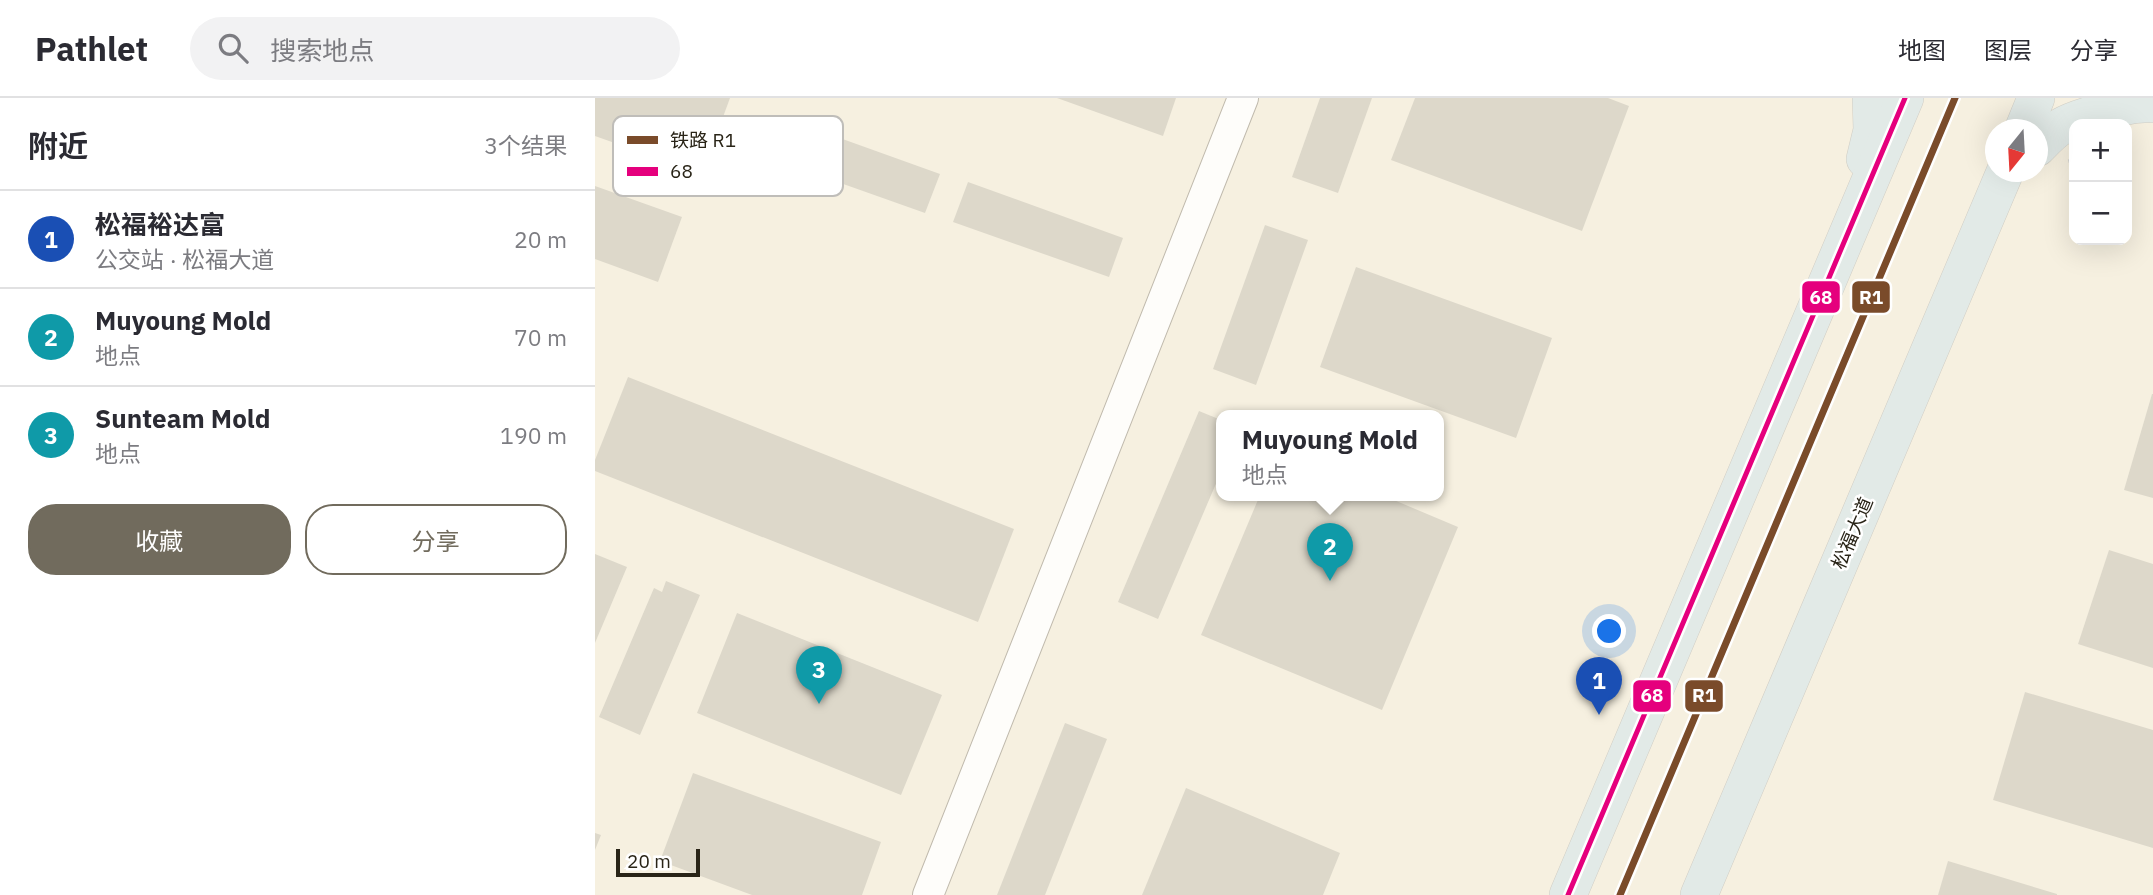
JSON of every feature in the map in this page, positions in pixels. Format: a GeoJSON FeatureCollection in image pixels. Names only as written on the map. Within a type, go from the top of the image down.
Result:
{"type":"FeatureCollection","features":[{"type":"Feature","properties":{"kind":"main road"},"geometry":{"type":"LineString","coordinates":[[1849,229],[1872,130],[1871,98]]}},
{"type":"Feature","properties":{"kind":"main road"},"geometry":{"type":"LineString","coordinates":[[1568,895],[1905,98]]}},
{"type":"Feature","properties":{"kind":"main road"},"geometry":{"type":"LineString","coordinates":[[2027,119],[2036,98]]}},
{"type":"Feature","properties":{"kind":"main road"},"geometry":{"type":"LineString","coordinates":[[2054,152],[2063,126],[2110,110],[2153,104]]}},
{"type":"Feature","properties":{"kind":"main road","name":"松福大道"},"geometry":{"type":"LineString","coordinates":[[1699,895],[2001,182]]}},
{"type":"Feature","properties":{"kind":"main road"},"geometry":{"type":"LineString","coordinates":[[1972,250],[2012,182]]}},
{"type":"Feature","properties":{"kind":"street"},"geometry":{"type":"LineString","coordinates":[[927,895],[1243,98]]}},
{"type":"Feature","properties":{"kind":"path"},"geometry":{"type":"LineString","coordinates":[[2054,152],[2069,169]]}},
{"type":"Feature","properties":{"kind":"building"},"geometry":{"type":"Polygon","coordinates":[[[595,98],[730,98],[723,116],[613,116],[613,142],[595,136],[595,98]]]}},
{"type":"Feature","properties":{"kind":"building"},"geometry":{"type":"Polygon","coordinates":[[[1057,98],[1176,98],[1163,136],[1057,98]]]}},
{"type":"Feature","properties":{"kind":"building"},"geometry":{"type":"Polygon","coordinates":[[[1320,98],[1372,98],[1338,193],[1292,177],[1320,98]]]}},
{"type":"Feature","properties":{"kind":"building"},"geometry":{"type":"Polygon","coordinates":[[[1415,98],[1608,98],[1629,106],[1582,231],[1391,160],[1415,98]]]}},
{"type":"Feature","properties":{"kind":"building"},"geometry":{"type":"Polygon","coordinates":[[[843,139],[940,174],[925,213],[843,184],[843,139]]]}},
{"type":"Feature","properties":{"kind":"building"},"geometry":{"type":"Polygon","coordinates":[[[968,182],[1123,238],[1109,277],[953,222],[968,182]]]}},
{"type":"Feature","properties":{"kind":"building"},"geometry":{"type":"Polygon","coordinates":[[[595,186],[613,192],[613,196],[623,196],[682,217],[658,282],[595,259],[595,186]]]}},
{"type":"Feature","properties":{"kind":"building"},"geometry":{"type":"Polygon","coordinates":[[[1265,225],[1308,240],[1256,385],[1213,369],[1265,225]]]}},
{"type":"Feature","properties":{"kind":"building"},"geometry":{"type":"Polygon","coordinates":[[[1356,267],[1552,338],[1516,438],[1320,367],[1356,267]]]}},
{"type":"Feature","properties":{"kind":"building"},"geometry":{"type":"Polygon","coordinates":[[[628,377],[1014,529],[978,622],[595,471],[595,460],[628,377]]]}},
{"type":"Feature","properties":{"kind":"building"},"geometry":{"type":"Polygon","coordinates":[[[2153,394],[2153,498],[2124,490],[2153,394]]]}},
{"type":"Feature","properties":{"kind":"building"},"geometry":{"type":"Polygon","coordinates":[[[1199,411],[1216,418],[1216,484],[1158,619],[1118,602],[1199,411]]]}},
{"type":"Feature","properties":{"kind":"building"},"geometry":{"type":"Polygon","coordinates":[[[1257,501],[1396,501],[1458,527],[1382,710],[1201,635],[1257,501]]]}},
{"type":"Feature","properties":{"kind":"building"},"geometry":{"type":"Polygon","coordinates":[[[2109,550],[2153,564],[2153,668],[2078,644],[2109,550]]]}},
{"type":"Feature","properties":{"kind":"building"},"geometry":{"type":"Polygon","coordinates":[[[595,554],[627,567],[595,643],[595,554]]]}},
{"type":"Feature","properties":{"kind":"building"},"geometry":{"type":"Polygon","coordinates":[[[666,581],[700,595],[640,735],[599,717],[654,588],[662,592],[666,581]]]}},
{"type":"Feature","properties":{"kind":"building"},"geometry":{"type":"Polygon","coordinates":[[[737,613],[942,695],[901,795],[697,713],[737,613]]]}},
{"type":"Feature","properties":{"kind":"building"},"geometry":{"type":"Polygon","coordinates":[[[2025,692],[2153,730],[2153,848],[1993,800],[2025,692]]]}},
{"type":"Feature","properties":{"kind":"building"},"geometry":{"type":"Polygon","coordinates":[[[1065,723],[1107,739],[1045,895],[997,895],[1065,723]]]}},
{"type":"Feature","properties":{"kind":"building"},"geometry":{"type":"Polygon","coordinates":[[[693,773],[881,842],[862,895],[752,895],[660,861],[693,773]]]}},
{"type":"Feature","properties":{"kind":"building"},"geometry":{"type":"Polygon","coordinates":[[[1186,788],[1340,853],[1323,895],[1142,895],[1186,788]]]}},
{"type":"Feature","properties":{"kind":"building"},"geometry":{"type":"Polygon","coordinates":[[[595,833],[601,835],[595,850],[595,833]]]}},
{"type":"Feature","properties":{"kind":"building"},"geometry":{"type":"Polygon","coordinates":[[[1948,861],[2057,894],[2057,895],[1938,895],[1948,861]]]}},
{"type":"Feature","properties":{"kind":"rail line","name":"R1"},"geometry":{"type":"LineString","coordinates":[[1620,895],[1955,98]]}},
{"type":"Feature","properties":{"kind":"transit line","name":"68"},"geometry":{"type":"LineString","coordinates":[[1568,895],[1905,98]]}},
{"type":"Feature","properties":{"kind":"place","name":"Muyoung Mold"},"geometry":{"type":"Point","coordinates":[1330,581]}},
{"type":"Feature","properties":{"kind":"place","name":"Sunteam Mold"},"geometry":{"type":"Point","coordinates":[819,704]}},
{"type":"Feature","properties":{"kind":"place","name":"松福裕达富"},"geometry":{"type":"Point","coordinates":[1599,715]}}]}
